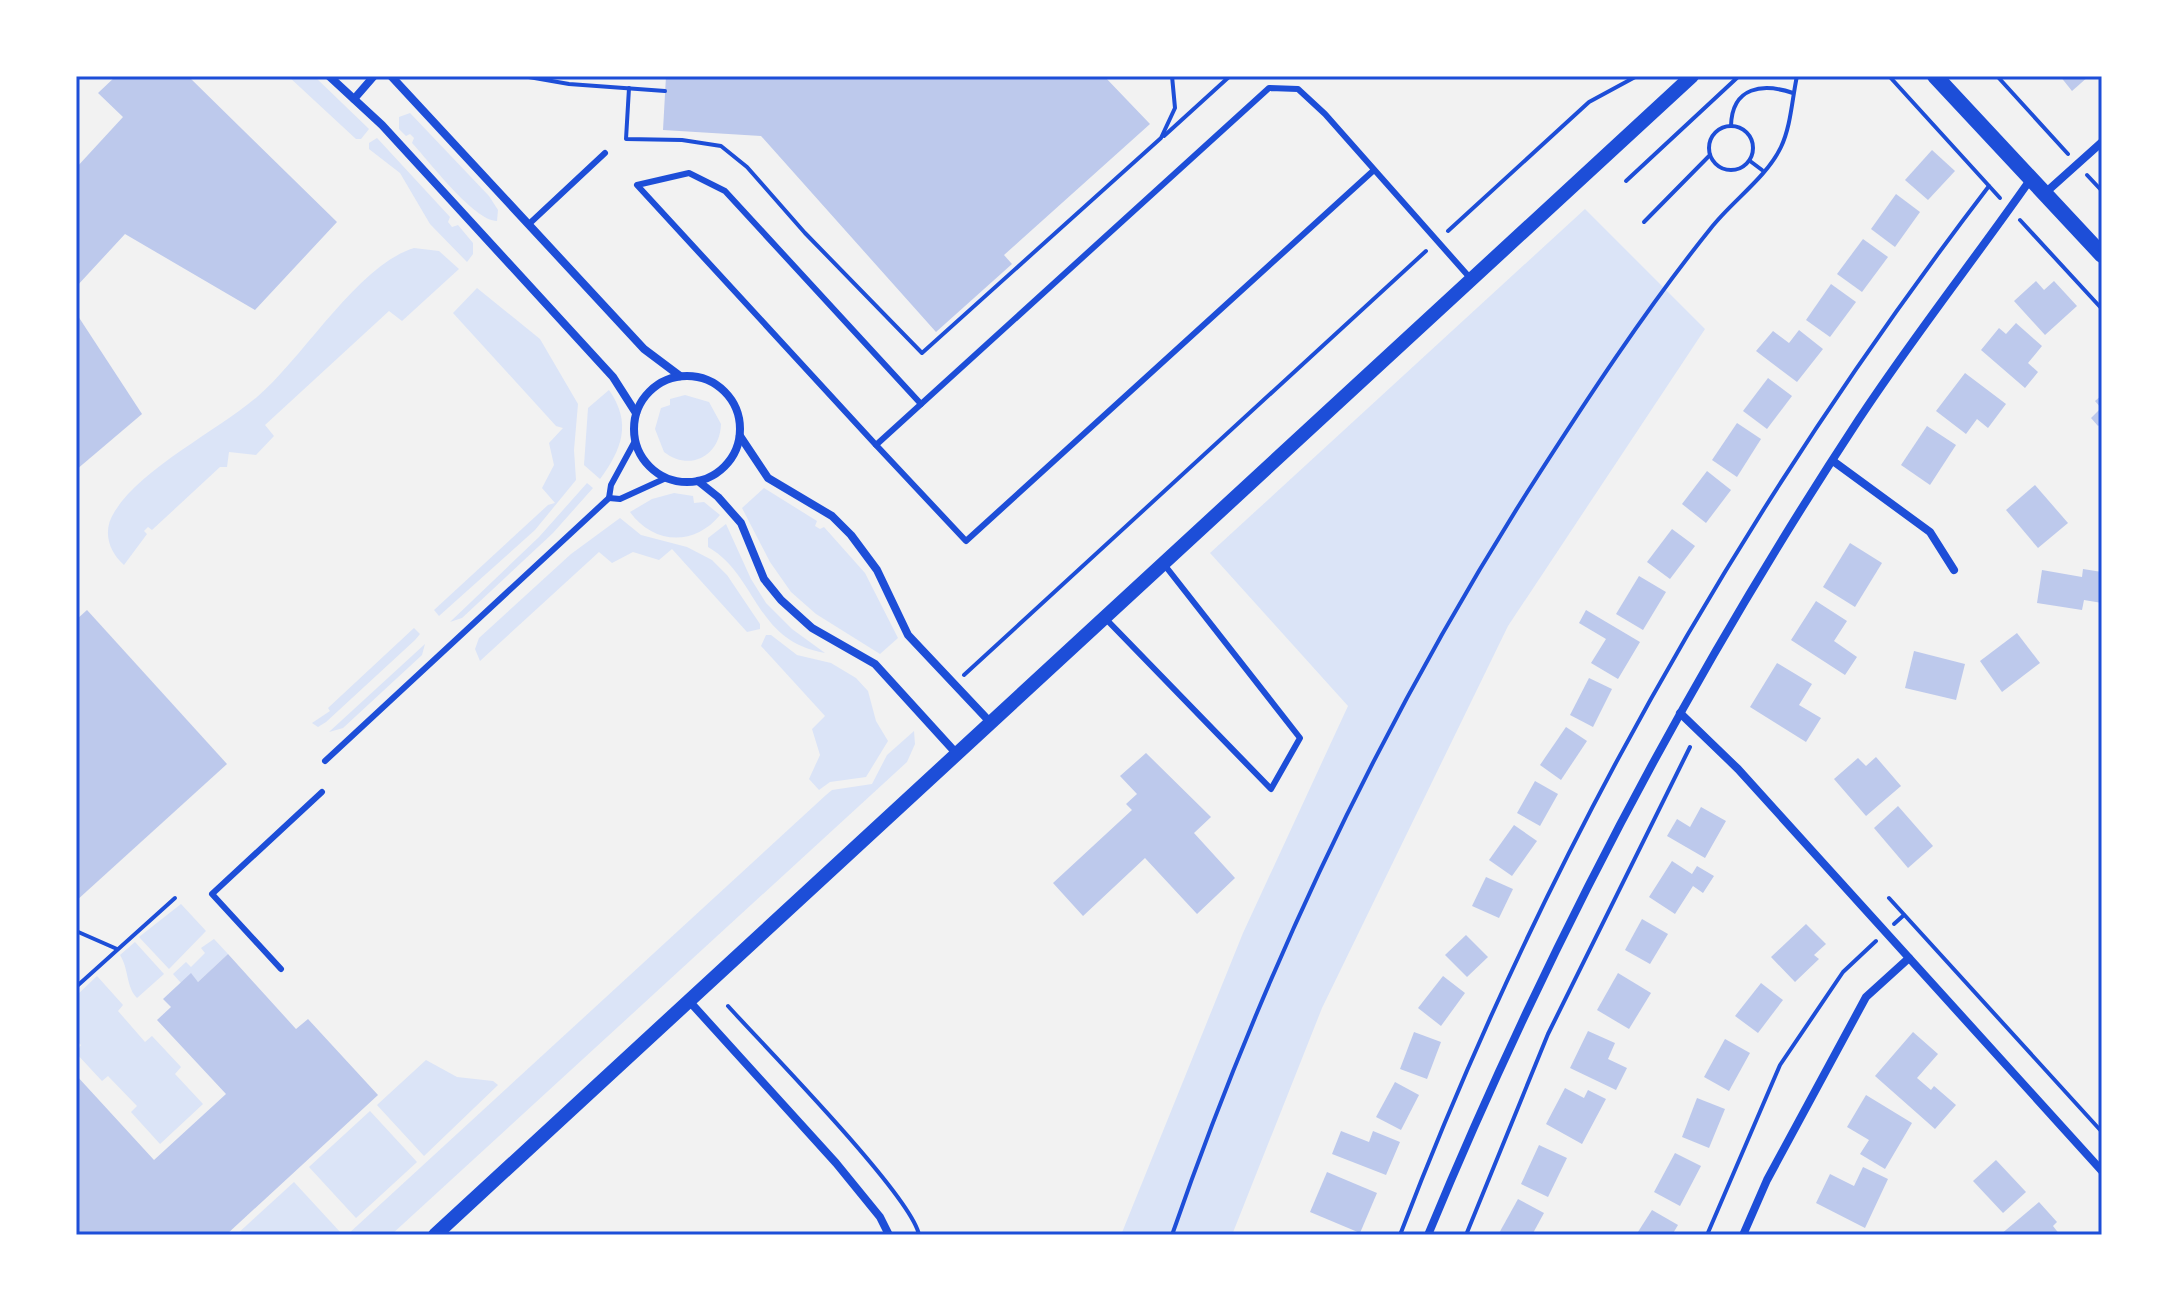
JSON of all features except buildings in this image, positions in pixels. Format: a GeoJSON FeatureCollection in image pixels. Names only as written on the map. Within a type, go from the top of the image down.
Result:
{"type":"FeatureCollection","features":[{"type":"Feature","properties":{"kind":"main road"},"geometry":{"type":"LineString","coordinates":[[1935,76],[2102,255]]}},
{"type":"Feature","properties":{"kind":"street"},"geometry":{"type":"LineString","coordinates":[[329,76],[382,125],[613,377],[636,413]]}},
{"type":"Feature","properties":{"kind":"street"},"geometry":{"type":"LineString","coordinates":[[354,99],[374,76]]}},
{"type":"Feature","properties":{"kind":"street"},"geometry":{"type":"LineString","coordinates":[[391,76],[644,349],[680,376],[712,381],[725,391],[735,404],[740,436],[768,478],[832,516],[851,535],[877,570],[908,635],[990,722]]}},
{"type":"Feature","properties":{"kind":"street"},"geometry":{"type":"LineString","coordinates":[[435,1235],[1692,76]]}},
{"type":"Feature","properties":{"kind":"street"},"geometry":{"type":"LineString","coordinates":[[2044,194],[2102,142]]}},
{"type":"Feature","properties":{"kind":"street"},"geometry":{"type":"LineString","coordinates":[[1428,1235],[1597,863],[1680,713],[1860,417],[2030,180]]}},
{"type":"Feature","properties":{"kind":"street"},"geometry":{"type":"LineString","coordinates":[[680,376],[652,388],[636,413],[635,441],[646,463],[666,478],[698,481],[710,477],[730,460],[740,436]]}},
{"type":"Feature","properties":{"kind":"street"},"geometry":{"type":"LineString","coordinates":[[1833,461],[1930,532],[1954,570]]}},
{"type":"Feature","properties":{"kind":"street"},"geometry":{"type":"LineString","coordinates":[[698,481],[718,497],[741,523],[764,579],[781,600],[812,628],[875,664],[956,753]]}},
{"type":"Feature","properties":{"kind":"street"},"geometry":{"type":"LineString","coordinates":[[1680,713],[1738,769],[2102,1171]]}},
{"type":"Feature","properties":{"kind":"street"},"geometry":{"type":"LineString","coordinates":[[1743,1235],[1767,1180],[1866,997],[1909,958]]}},
{"type":"Feature","properties":{"kind":"street"},"geometry":{"type":"LineString","coordinates":[[690,1002],[836,1163],[880,1217],[889,1235]]}},
{"type":"Feature","properties":{"kind":"lane"},"geometry":{"type":"LineString","coordinates":[[876,445],[1269,88],[1298,89],[1471,279]]}},
{"type":"Feature","properties":{"kind":"lane"},"geometry":{"type":"LineString","coordinates":[[529,224],[605,153]]}},
{"type":"Feature","properties":{"kind":"lane"},"geometry":{"type":"LineString","coordinates":[[921,404],[725,191],[689,173],[637,185],[966,541],[1374,170]]}},
{"type":"Feature","properties":{"kind":"lane"},"geometry":{"type":"LineString","coordinates":[[325,761],[609,498],[611,485],[635,441]]}},
{"type":"Feature","properties":{"kind":"lane"},"geometry":{"type":"LineString","coordinates":[[609,498],[620,499],[666,478]]}},
{"type":"Feature","properties":{"kind":"lane"},"geometry":{"type":"LineString","coordinates":[[1104,617],[1271,789],[1300,738],[1163,563]]}},
{"type":"Feature","properties":{"kind":"lane"},"geometry":{"type":"LineString","coordinates":[[281,969],[212,894],[322,792]]}},
{"type":"Feature","properties":{"kind":"path"},"geometry":{"type":"LineString","coordinates":[[523,76],[569,84],[665,91]]}},
{"type":"Feature","properties":{"kind":"path"},"geometry":{"type":"LineString","coordinates":[[1161,138],[1175,108],[1172,76]]}},
{"type":"Feature","properties":{"kind":"path"},"geometry":{"type":"LineString","coordinates":[[629,88],[626,139],[682,140],[721,146],[747,167],[805,233],[922,353],[1230,76]]}},
{"type":"Feature","properties":{"kind":"path"},"geometry":{"type":"LineString","coordinates":[[963,677],[1589,102],[1637,76]]}},
{"type":"Feature","properties":{"kind":"path"},"geometry":{"type":"LineString","coordinates":[[1626,181],[1739,76]]}},
{"type":"Feature","properties":{"kind":"path"},"geometry":{"type":"LineString","coordinates":[[1172,1235],[1247,1038],[1315,883],[1451,618],[1529,490],[1613,364],[1711,227],[1780,149],[1797,76]]}},
{"type":"Feature","properties":{"kind":"path"},"geometry":{"type":"LineString","coordinates":[[1889,76],[2102,309]]}},
{"type":"Feature","properties":{"kind":"path"},"geometry":{"type":"LineString","coordinates":[[1997,76],[2102,191]]}},
{"type":"Feature","properties":{"kind":"path"},"geometry":{"type":"LineString","coordinates":[[1731,126],[1731,116],[1747,91],[1764,85],[1793,93]]}},
{"type":"Feature","properties":{"kind":"path"},"geometry":{"type":"LineString","coordinates":[[1644,222],[1710,155],[1713,135],[1731,126]]}},
{"type":"Feature","properties":{"kind":"path"},"geometry":{"type":"LineString","coordinates":[[1710,155],[1724,169],[1738,169],[1750,161],[1754,148],[1749,135],[1731,126]]}},
{"type":"Feature","properties":{"kind":"path"},"geometry":{"type":"LineString","coordinates":[[1750,161],[1762,170]]}},
{"type":"Feature","properties":{"kind":"path"},"geometry":{"type":"LineString","coordinates":[[2094,183],[2102,176]]}},
{"type":"Feature","properties":{"kind":"path"},"geometry":{"type":"LineString","coordinates":[[1400,1235],[1438,1138],[1528,936],[1655,692],[1772,492],[1899,307],[1989,186]]}},
{"type":"Feature","properties":{"kind":"path"},"geometry":{"type":"LineString","coordinates":[[1466,1235],[1548,1034],[1690,747]]}},
{"type":"Feature","properties":{"kind":"path"},"geometry":{"type":"LineString","coordinates":[[76,987],[175,898]]}},
{"type":"Feature","properties":{"kind":"path"},"geometry":{"type":"LineString","coordinates":[[1889,898],[2102,1132]]}},
{"type":"Feature","properties":{"kind":"path"},"geometry":{"type":"LineString","coordinates":[[1707,1235],[1780,1065],[1843,972],[1904,915]]}},
{"type":"Feature","properties":{"kind":"path"},"geometry":{"type":"LineString","coordinates":[[76,931],[117,949]]}},
{"type":"Feature","properties":{"kind":"path"},"geometry":{"type":"LineString","coordinates":[[728,1006],[890,1186],[917,1225],[919,1235]]}},
{"type":"Feature","properties":{"kind":"shaded area"},"geometry":{"type":"Polygon","coordinates":[[[288,76],[314,76],[369,129],[361,139],[356,139],[288,76]]]}},
{"type":"Feature","properties":{"kind":"shaded area"},"geometry":{"type":"Polygon","coordinates":[[[410,113],[489,196],[498,210],[497,221],[487,218],[464,201],[412,143],[414,138],[410,134],[406,136],[399,129],[399,117],[410,113]]]}},
{"type":"Feature","properties":{"kind":"shaded area"},"geometry":{"type":"Polygon","coordinates":[[[377,138],[450,217],[448,222],[452,227],[458,225],[473,243],[473,254],[467,262],[430,224],[400,173],[369,149],[369,143],[377,138]]]}},
{"type":"Feature","properties":{"kind":"shaded area"},"geometry":{"type":"Polygon","coordinates":[[[1585,209],[1705,329],[1508,626],[1322,1008],[1232,1235],[1121,1235],[1243,933],[1348,706],[1210,553],[1585,209]]]}},
{"type":"Feature","properties":{"kind":"shaded area"},"geometry":{"type":"Polygon","coordinates":[[[414,248],[439,251],[459,269],[402,321],[389,311],[265,425],[274,436],[256,455],[229,452],[227,467],[220,467],[152,530],[148,527],[144,531],[147,534],[124,565],[111,547],[108,533],[111,518],[127,495],[161,465],[257,397],[372,273],[414,248]]]}},
{"type":"Feature","properties":{"kind":"shaded area"},"geometry":{"type":"Polygon","coordinates":[[[477,288],[540,339],[578,404],[574,450],[576,480],[535,530],[439,616],[434,610],[548,505],[555,503],[542,488],[554,465],[549,443],[563,428],[556,426],[453,313],[477,288]]]}},
{"type":"Feature","properties":{"kind":"shaded area"},"geometry":{"type":"Polygon","coordinates":[[[609,390],[620,414],[621,436],[614,457],[600,479],[584,465],[588,408],[609,390]]]}},
{"type":"Feature","properties":{"kind":"shaded area"},"geometry":{"type":"Polygon","coordinates":[[[685,395],[709,402],[721,424],[715,445],[709,452],[702,458],[684,461],[664,452],[655,429],[661,408],[670,405],[670,399],[685,395]]]}},
{"type":"Feature","properties":{"kind":"shaded area"},"geometry":{"type":"Polygon","coordinates":[[[587,483],[593,488],[553,533],[462,618],[450,622],[539,537],[587,483]]]}},
{"type":"Feature","properties":{"kind":"shaded area"},"geometry":{"type":"Polygon","coordinates":[[[764,488],[817,521],[815,526],[820,529],[824,527],[865,573],[898,638],[880,654],[816,614],[791,592],[770,562],[742,508],[764,488]]]}},
{"type":"Feature","properties":{"kind":"shaded area"},"geometry":{"type":"Polygon","coordinates":[[[674,493],[693,496],[694,503],[704,502],[720,515],[698,533],[674,538],[650,530],[630,512],[652,499],[674,493]]]}},
{"type":"Feature","properties":{"kind":"shaded area"},"geometry":{"type":"Polygon","coordinates":[[[620,518],[641,535],[687,547],[712,560],[727,575],[760,624],[760,629],[747,632],[672,549],[659,560],[633,552],[612,563],[599,552],[480,661],[475,649],[479,638],[571,554],[620,518]]]}},
{"type":"Feature","properties":{"kind":"shaded area"},"geometry":{"type":"Polygon","coordinates":[[[726,524],[751,579],[766,603],[792,629],[825,653],[802,646],[784,635],[770,622],[737,574],[708,547],[708,538],[726,524]]]}},
{"type":"Feature","properties":{"kind":"shaded area"},"geometry":{"type":"Polygon","coordinates":[[[414,628],[420,634],[415,640],[326,722],[318,727],[312,723],[330,711],[328,708],[414,628]]]}},
{"type":"Feature","properties":{"kind":"shaded area"},"geometry":{"type":"Polygon","coordinates":[[[766,635],[771,635],[797,655],[831,663],[856,678],[868,691],[876,721],[888,741],[866,777],[830,782],[819,790],[809,779],[820,755],[812,729],[825,716],[761,646],[766,635]]]}},
{"type":"Feature","properties":{"kind":"shaded area"},"geometry":{"type":"Polygon","coordinates":[[[425,644],[422,655],[343,728],[329,732],[425,644]]]}},
{"type":"Feature","properties":{"kind":"shaded area"},"geometry":{"type":"Polygon","coordinates":[[[914,731],[915,744],[907,762],[391,1235],[347,1235],[826,795],[832,790],[872,784],[887,755],[914,731]]]}},
{"type":"Feature","properties":{"kind":"shaded area"},"geometry":{"type":"Polygon","coordinates":[[[181,904],[206,931],[169,969],[139,937],[181,904]]]}},
{"type":"Feature","properties":{"kind":"shaded area"},"geometry":{"type":"Polygon","coordinates":[[[214,939],[228,954],[198,982],[191,974],[181,983],[173,974],[186,962],[191,967],[205,953],[201,948],[214,939]]]}},
{"type":"Feature","properties":{"kind":"shaded area"},"geometry":{"type":"Polygon","coordinates":[[[135,942],[164,974],[137,998],[120,955],[135,942]]]}},
{"type":"Feature","properties":{"kind":"shaded area"},"geometry":{"type":"Polygon","coordinates":[[[97,976],[123,1005],[118,1011],[145,1042],[152,1036],[181,1067],[175,1074],[203,1104],[160,1144],[131,1112],[137,1106],[108,1076],[102,1081],[76,1053],[81,1045],[76,1040],[76,996],[97,976]]]}},
{"type":"Feature","properties":{"kind":"shaded area"},"geometry":{"type":"Polygon","coordinates":[[[426,1060],[457,1077],[493,1081],[498,1085],[424,1156],[377,1105],[426,1060]]]}},
{"type":"Feature","properties":{"kind":"shaded area"},"geometry":{"type":"Polygon","coordinates":[[[370,1111],[417,1162],[356,1218],[309,1167],[370,1111]]]}},
{"type":"Feature","properties":{"kind":"shaded area"},"geometry":{"type":"Polygon","coordinates":[[[294,1182],[341,1233],[236,1235],[294,1182]]]}}]}
